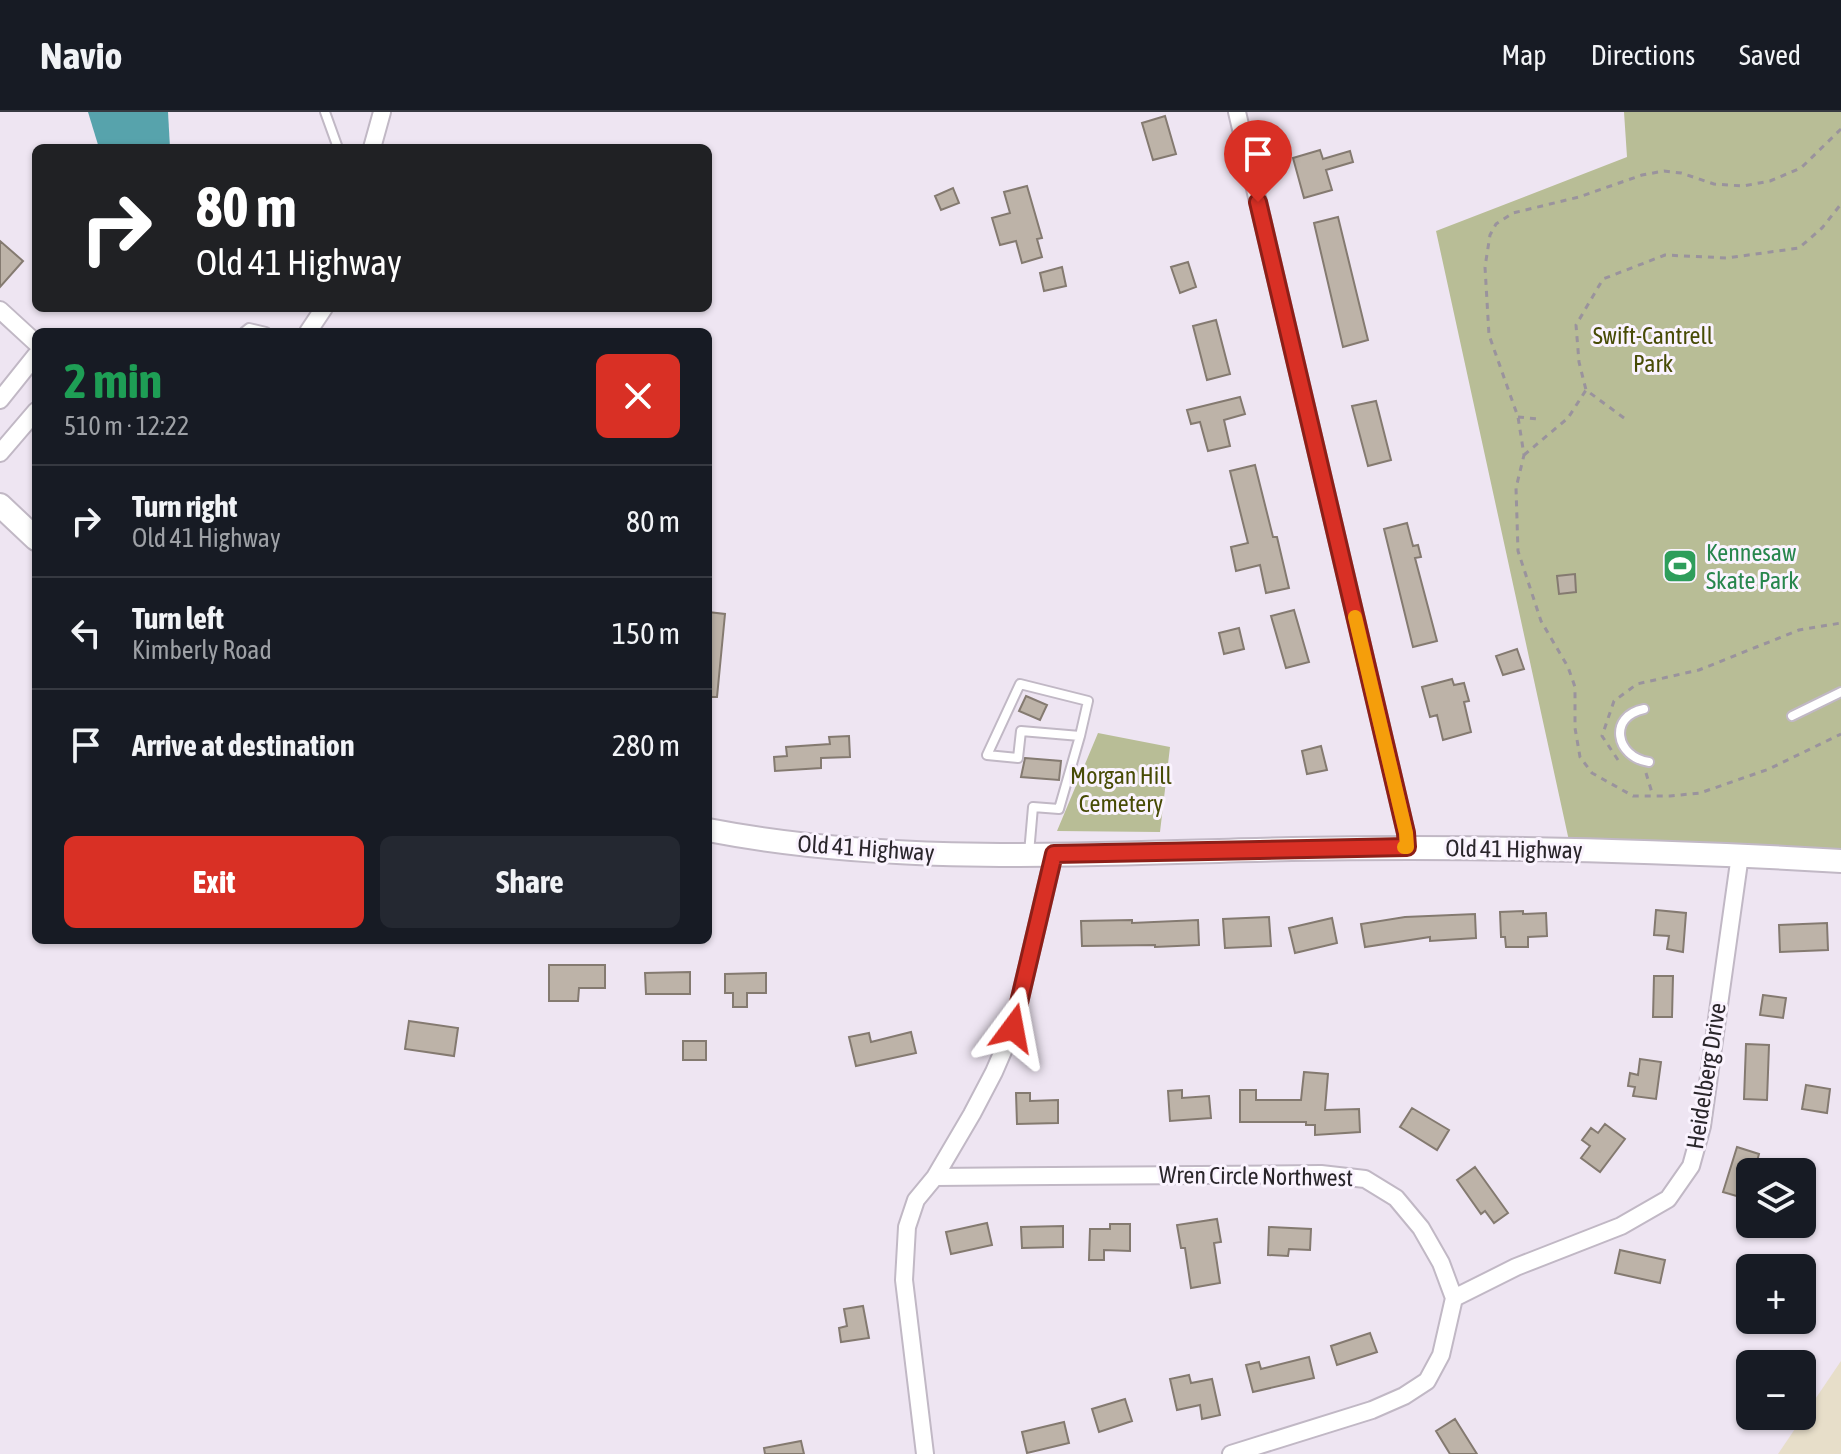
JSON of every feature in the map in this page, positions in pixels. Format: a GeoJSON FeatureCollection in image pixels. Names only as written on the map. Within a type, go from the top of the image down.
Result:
{"type":"FeatureCollection","features":[{"type":"Feature","properties":{"kind":"main road"},"geometry":{"type":"LineString","coordinates":[[0,505],[32,535]]}},
{"type":"Feature","properties":{"kind":"main road","name":"Old 41 Highway"},"geometry":{"type":"LineString","coordinates":[[712,831],[787,842],[904,852],[1054,854],[1407,847],[1740,855],[1841,861]]}},
{"type":"Feature","properties":{"kind":"street"},"geometry":{"type":"LineString","coordinates":[[373,144],[382,112]]}},
{"type":"Feature","properties":{"kind":"street"},"geometry":{"type":"LineString","coordinates":[[1237,112],[1407,847]]}},
{"type":"Feature","properties":{"kind":"street"},"geometry":{"type":"LineString","coordinates":[[0,310],[32,339]]}},
{"type":"Feature","properties":{"kind":"street"},"geometry":{"type":"LineString","coordinates":[[0,400],[32,360]]}},
{"type":"Feature","properties":{"kind":"street"},"geometry":{"type":"LineString","coordinates":[[0,453],[32,416]]}},
{"type":"Feature","properties":{"kind":"street"},"geometry":{"type":"LineString","coordinates":[[925,1454],[904,1280],[907,1227],[916,1200],[935,1177],[994,1072],[1013,1028],[1054,854]]}},
{"type":"Feature","properties":{"kind":"street","name":"Heidelberg Drive"},"geometry":{"type":"LineString","coordinates":[[1454,1298],[1516,1267],[1621,1226],[1668,1199],[1691,1166],[1702,1126],[1740,855]]}},
{"type":"Feature","properties":{"kind":"street","name":"Wren Circle Northwest"},"geometry":{"type":"LineString","coordinates":[[935,1177],[968,1179],[1213,1173],[1321,1174],[1365,1179],[1396,1198],[1421,1228],[1441,1263],[1454,1298]]}},
{"type":"Feature","properties":{"kind":"street"},"geometry":{"type":"LineString","coordinates":[[1231,1454],[1372,1410],[1404,1396],[1427,1381],[1441,1355],[1454,1298]]}},
{"type":"Feature","properties":{"kind":"lane"},"geometry":{"type":"LineString","coordinates":[[325,112],[337,144]]}},
{"type":"Feature","properties":{"kind":"lane"},"geometry":{"type":"LineString","coordinates":[[1029,854],[1033,807],[1059,809],[1080,736],[1088,701],[1020,684],[987,755],[1018,758],[1021,731],[1080,736]]}},
{"type":"Feature","properties":{"kind":"lane"},"geometry":{"type":"LineString","coordinates":[[1792,716],[1841,692]]}},
{"type":"Feature","properties":{"kind":"lane"},"geometry":{"type":"LineString","coordinates":[[1644,709],[1626,717],[1621,736],[1624,749],[1632,758],[1649,762]]}},
{"type":"Feature","properties":{"kind":"path"},"geometry":{"type":"LineString","coordinates":[[1841,129],[1801,168],[1770,181],[1743,186],[1714,184],[1664,171],[1513,213],[1496,224],[1486,252],[1486,314],[1493,351],[1518,417],[1524,455],[1516,488],[1518,551],[1541,621],[1564,659],[1575,687],[1575,728],[1580,757],[1592,773],[1633,796],[1700,793],[1769,769],[1841,734]]}},
{"type":"Feature","properties":{"kind":"path"},"geometry":{"type":"LineString","coordinates":[[1624,418],[1586,390],[1579,362],[1576,325],[1603,279],[1665,255],[1727,258],[1799,248],[1822,228],[1841,204]]}},
{"type":"Feature","properties":{"kind":"path"},"geometry":{"type":"LineString","coordinates":[[1524,455],[1568,418],[1586,390]]}},
{"type":"Feature","properties":{"kind":"path"},"geometry":{"type":"LineString","coordinates":[[1518,417],[1539,419]]}},
{"type":"Feature","properties":{"kind":"path"},"geometry":{"type":"LineString","coordinates":[[1622,763],[1602,736],[1614,701],[1637,684],[1699,670],[1799,630],[1841,623]]}},
{"type":"Feature","properties":{"kind":"path"},"geometry":{"type":"LineString","coordinates":[[1638,771],[1648,774],[1653,796]]}},
{"type":"Feature","properties":{"kind":"shaded area"},"geometry":{"type":"Polygon","coordinates":[[[1841,1361],[1841,1454],[1778,1454],[1794,1430],[1816,1430],[1816,1398],[1841,1361]]]}},
{"type":"Feature","properties":{"kind":"green space","name":"Swift-Cantrell Park"},"geometry":{"type":"Polygon","coordinates":[[[1624,112],[1841,112],[1841,859],[1571,850],[1436,231],[1627,157],[1624,112]]]}},
{"type":"Feature","properties":{"kind":"green space","name":"Morgan Hill Cemetery"},"geometry":{"type":"Polygon","coordinates":[[[1098,733],[1170,747],[1160,832],[1057,831],[1098,733]]]}},
{"type":"Feature","properties":{"kind":"water"},"geometry":{"type":"Polygon","coordinates":[[[88,112],[168,112],[170,144],[98,144],[88,112]]]}},
{"type":"Feature","properties":{"kind":"building"},"geometry":{"type":"Polygon","coordinates":[[[1165,116],[1176,154],[1153,160],[1142,123],[1165,116]]]}},
{"type":"Feature","properties":{"kind":"building"},"geometry":{"type":"Polygon","coordinates":[[[1320,150],[1323,159],[1350,151],[1353,162],[1326,170],[1332,190],[1304,198],[1293,158],[1320,150]]]}},
{"type":"Feature","properties":{"kind":"building"},"geometry":{"type":"Polygon","coordinates":[[[1027,186],[1042,238],[1037,239],[1042,257],[1022,263],[1016,241],[1000,245],[992,218],[1010,213],[1004,192],[1027,186]]]}},
{"type":"Feature","properties":{"kind":"building"},"geometry":{"type":"Polygon","coordinates":[[[953,188],[959,203],[941,210],[935,196],[953,188]]]}},
{"type":"Feature","properties":{"kind":"building"},"geometry":{"type":"Polygon","coordinates":[[[1338,217],[1368,340],[1343,347],[1314,223],[1338,217]]]}},
{"type":"Feature","properties":{"kind":"building"},"geometry":{"type":"Polygon","coordinates":[[[0,241],[23,261],[0,287],[0,241]]]}},
{"type":"Feature","properties":{"kind":"building"},"geometry":{"type":"Polygon","coordinates":[[[1188,262],[1196,287],[1180,293],[1171,267],[1188,262]]]}},
{"type":"Feature","properties":{"kind":"building"},"geometry":{"type":"Polygon","coordinates":[[[1062,267],[1066,286],[1044,291],[1040,273],[1062,267]]]}},
{"type":"Feature","properties":{"kind":"building"},"geometry":{"type":"Polygon","coordinates":[[[1216,320],[1230,374],[1207,380],[1193,326],[1216,320]]]}},
{"type":"Feature","properties":{"kind":"building"},"geometry":{"type":"Polygon","coordinates":[[[1240,397],[1245,414],[1224,420],[1230,446],[1208,451],[1200,422],[1191,424],[1187,410],[1240,397]]]}},
{"type":"Feature","properties":{"kind":"building"},"geometry":{"type":"Polygon","coordinates":[[[1376,401],[1391,460],[1368,466],[1352,406],[1376,401]]]}},
{"type":"Feature","properties":{"kind":"building"},"geometry":{"type":"Polygon","coordinates":[[[1255,465],[1289,588],[1266,593],[1260,565],[1236,571],[1231,547],[1248,543],[1230,471],[1255,465]]]}},
{"type":"Feature","properties":{"kind":"building"},"geometry":{"type":"Polygon","coordinates":[[[1407,523],[1413,546],[1418,545],[1421,557],[1415,558],[1437,641],[1413,647],[1384,529],[1407,523]]]}},
{"type":"Feature","properties":{"kind":"building"},"geometry":{"type":"Polygon","coordinates":[[[1575,574],[1576,592],[1559,594],[1557,576],[1575,574]]]}},
{"type":"Feature","properties":{"kind":"building"},"geometry":{"type":"Polygon","coordinates":[[[1294,610],[1309,662],[1286,668],[1271,616],[1294,610]]]}},
{"type":"Feature","properties":{"kind":"building"},"geometry":{"type":"Polygon","coordinates":[[[712,612],[725,614],[717,697],[712,697],[712,612]]]}},
{"type":"Feature","properties":{"kind":"building"},"geometry":{"type":"Polygon","coordinates":[[[1239,628],[1244,649],[1224,654],[1219,633],[1239,628]]]}},
{"type":"Feature","properties":{"kind":"building"},"geometry":{"type":"Polygon","coordinates":[[[1517,649],[1524,669],[1503,675],[1496,656],[1517,649]]]}},
{"type":"Feature","properties":{"kind":"building"},"geometry":{"type":"Polygon","coordinates":[[[1452,679],[1454,685],[1464,683],[1469,701],[1464,702],[1471,732],[1443,740],[1437,715],[1430,717],[1422,687],[1452,679]]]}},
{"type":"Feature","properties":{"kind":"building"},"geometry":{"type":"Polygon","coordinates":[[[1026,696],[1047,705],[1040,720],[1019,711],[1026,696]]]}},
{"type":"Feature","properties":{"kind":"building"},"geometry":{"type":"Polygon","coordinates":[[[849,736],[850,757],[821,758],[821,768],[775,771],[774,757],[787,756],[786,747],[830,744],[829,737],[849,736]]]}},
{"type":"Feature","properties":{"kind":"building"},"geometry":{"type":"Polygon","coordinates":[[[1321,746],[1327,770],[1307,774],[1302,751],[1321,746]]]}},
{"type":"Feature","properties":{"kind":"building"},"geometry":{"type":"Polygon","coordinates":[[[1025,758],[1061,761],[1059,780],[1021,777],[1025,758]]]}},
{"type":"Feature","properties":{"kind":"building"},"geometry":{"type":"Polygon","coordinates":[[[1656,910],[1686,913],[1683,952],[1667,949],[1669,936],[1654,935],[1656,910]]]}},
{"type":"Feature","properties":{"kind":"building"},"geometry":{"type":"Polygon","coordinates":[[[1523,911],[1523,914],[1546,913],[1547,936],[1528,937],[1528,947],[1506,947],[1505,937],[1501,937],[1500,912],[1523,911]]]}},
{"type":"Feature","properties":{"kind":"building"},"geometry":{"type":"Polygon","coordinates":[[[1475,914],[1476,938],[1430,941],[1430,937],[1365,947],[1361,924],[1405,917],[1475,914]]]}},
{"type":"Feature","properties":{"kind":"building"},"geometry":{"type":"Polygon","coordinates":[[[1269,917],[1271,946],[1225,948],[1223,919],[1269,917]]]}},
{"type":"Feature","properties":{"kind":"building"},"geometry":{"type":"Polygon","coordinates":[[[1332,918],[1337,943],[1295,953],[1289,928],[1332,918]]]}},
{"type":"Feature","properties":{"kind":"building"},"geometry":{"type":"Polygon","coordinates":[[[1132,920],[1132,923],[1198,920],[1199,945],[1082,946],[1081,921],[1132,920]]]}},
{"type":"Feature","properties":{"kind":"building"},"geometry":{"type":"Polygon","coordinates":[[[1827,923],[1828,950],[1780,952],[1779,925],[1827,923]]]}},
{"type":"Feature","properties":{"kind":"building"},"geometry":{"type":"Polygon","coordinates":[[[549,965],[605,965],[605,988],[579,988],[578,1001],[549,1001],[549,965]]]}},
{"type":"Feature","properties":{"kind":"building"},"geometry":{"type":"Polygon","coordinates":[[[690,972],[690,994],[646,994],[645,973],[690,972]]]}},
{"type":"Feature","properties":{"kind":"building"},"geometry":{"type":"Polygon","coordinates":[[[766,973],[766,993],[747,993],[747,1007],[733,1007],[733,993],[725,993],[725,974],[766,973]]]}},
{"type":"Feature","properties":{"kind":"building"},"geometry":{"type":"Polygon","coordinates":[[[1654,976],[1673,976],[1672,1017],[1653,1017],[1654,976]]]}},
{"type":"Feature","properties":{"kind":"building"},"geometry":{"type":"Polygon","coordinates":[[[1763,995],[1786,998],[1783,1018],[1760,1015],[1763,995]]]}},
{"type":"Feature","properties":{"kind":"building"},"geometry":{"type":"Polygon","coordinates":[[[409,1021],[458,1028],[454,1056],[405,1049],[409,1021]]]}},
{"type":"Feature","properties":{"kind":"building"},"geometry":{"type":"Polygon","coordinates":[[[911,1032],[916,1053],[856,1066],[849,1037],[869,1033],[871,1042],[911,1032]]]}},
{"type":"Feature","properties":{"kind":"building"},"geometry":{"type":"Polygon","coordinates":[[[683,1041],[706,1041],[706,1060],[683,1060],[683,1041]]]}},
{"type":"Feature","properties":{"kind":"building"},"geometry":{"type":"Polygon","coordinates":[[[1746,1044],[1769,1045],[1767,1100],[1744,1099],[1746,1044]]]}},
{"type":"Feature","properties":{"kind":"building"},"geometry":{"type":"Polygon","coordinates":[[[1640,1059],[1661,1062],[1656,1099],[1633,1096],[1635,1087],[1628,1086],[1630,1073],[1638,1075],[1640,1059]]]}},
{"type":"Feature","properties":{"kind":"building"},"geometry":{"type":"Polygon","coordinates":[[[1304,1072],[1328,1074],[1325,1110],[1359,1109],[1360,1132],[1315,1135],[1315,1125],[1306,1125],[1306,1122],[1240,1122],[1240,1090],[1256,1090],[1256,1100],[1301,1100],[1304,1072]]]}},
{"type":"Feature","properties":{"kind":"building"},"geometry":{"type":"Polygon","coordinates":[[[1806,1085],[1830,1089],[1827,1113],[1802,1109],[1806,1085]]]}},
{"type":"Feature","properties":{"kind":"building"},"geometry":{"type":"Polygon","coordinates":[[[1182,1090],[1182,1098],[1209,1096],[1211,1118],[1170,1121],[1168,1091],[1182,1090]]]}},
{"type":"Feature","properties":{"kind":"building"},"geometry":{"type":"Polygon","coordinates":[[[1016,1093],[1030,1093],[1030,1101],[1058,1100],[1058,1123],[1017,1124],[1016,1093]]]}},
{"type":"Feature","properties":{"kind":"building"},"geometry":{"type":"Polygon","coordinates":[[[1412,1108],[1449,1130],[1437,1150],[1400,1127],[1412,1108]]]}},
{"type":"Feature","properties":{"kind":"building"},"geometry":{"type":"Polygon","coordinates":[[[1605,1124],[1625,1139],[1600,1172],[1581,1158],[1590,1146],[1582,1140],[1591,1128],[1598,1133],[1605,1124]]]}},
{"type":"Feature","properties":{"kind":"building"},"geometry":{"type":"Polygon","coordinates":[[[1737,1147],[1759,1154],[1758,1158],[1736,1158],[1736,1196],[1723,1192],[1737,1147]]]}},
{"type":"Feature","properties":{"kind":"building"},"geometry":{"type":"Polygon","coordinates":[[[1475,1167],[1508,1213],[1494,1223],[1485,1211],[1481,1214],[1457,1180],[1475,1167]]]}},
{"type":"Feature","properties":{"kind":"building"},"geometry":{"type":"Polygon","coordinates":[[[1217,1219],[1221,1242],[1214,1243],[1220,1283],[1191,1288],[1185,1248],[1181,1248],[1177,1225],[1217,1219]]]}},
{"type":"Feature","properties":{"kind":"building"},"geometry":{"type":"Polygon","coordinates":[[[987,1223],[992,1245],[951,1254],[946,1232],[987,1223]]]}},
{"type":"Feature","properties":{"kind":"building"},"geometry":{"type":"Polygon","coordinates":[[[1110,1224],[1130,1224],[1130,1251],[1104,1250],[1104,1260],[1089,1260],[1090,1229],[1110,1229],[1110,1224]]]}},
{"type":"Feature","properties":{"kind":"building"},"geometry":{"type":"Polygon","coordinates":[[[1063,1226],[1063,1247],[1022,1248],[1021,1227],[1063,1226]]]}},
{"type":"Feature","properties":{"kind":"building"},"geometry":{"type":"Polygon","coordinates":[[[1269,1227],[1311,1229],[1310,1250],[1289,1249],[1288,1256],[1268,1255],[1269,1227]]]}},
{"type":"Feature","properties":{"kind":"building"},"geometry":{"type":"Polygon","coordinates":[[[1620,1250],[1665,1260],[1660,1283],[1615,1273],[1620,1250]]]}},
{"type":"Feature","properties":{"kind":"building"},"geometry":{"type":"Polygon","coordinates":[[[863,1306],[869,1338],[841,1342],[839,1328],[847,1326],[844,1309],[863,1306]]]}},
{"type":"Feature","properties":{"kind":"building"},"geometry":{"type":"Polygon","coordinates":[[[1370,1333],[1377,1352],[1337,1365],[1331,1346],[1370,1333]]]}},
{"type":"Feature","properties":{"kind":"building"},"geometry":{"type":"Polygon","coordinates":[[[1309,1357],[1314,1378],[1253,1392],[1246,1365],[1259,1362],[1261,1369],[1309,1357]]]}},
{"type":"Feature","properties":{"kind":"building"},"geometry":{"type":"Polygon","coordinates":[[[1189,1375],[1191,1383],[1212,1379],[1220,1415],[1202,1419],[1200,1405],[1177,1410],[1170,1379],[1189,1375]]]}},
{"type":"Feature","properties":{"kind":"building"},"geometry":{"type":"Polygon","coordinates":[[[1125,1399],[1132,1421],[1099,1432],[1092,1409],[1125,1399]]]}},
{"type":"Feature","properties":{"kind":"building"},"geometry":{"type":"Polygon","coordinates":[[[1455,1419],[1477,1454],[1450,1454],[1436,1431],[1455,1419]]]}},
{"type":"Feature","properties":{"kind":"building"},"geometry":{"type":"Polygon","coordinates":[[[1064,1422],[1069,1443],[1027,1453],[1022,1432],[1064,1422]]]}},
{"type":"Feature","properties":{"kind":"building"},"geometry":{"type":"Polygon","coordinates":[[[801,1441],[804,1454],[765,1454],[764,1448],[801,1441]]]}},
{"type":"Feature","properties":{"kind":"slow traffic"},"geometry":{"type":"LineString","coordinates":[[1355,617],[1406,833],[1407,847],[1404,847]]}},
{"type":"Feature","properties":{"kind":"place","name":"Kennesaw Skate Park"},"geometry":{"type":"Point","coordinates":[1680,566]}},
{"type":"Feature","properties":{"kind":"route"},"geometry":{"type":"LineString","coordinates":[[1013,1028],[1054,854],[1407,847],[1258,202]]}}]}
